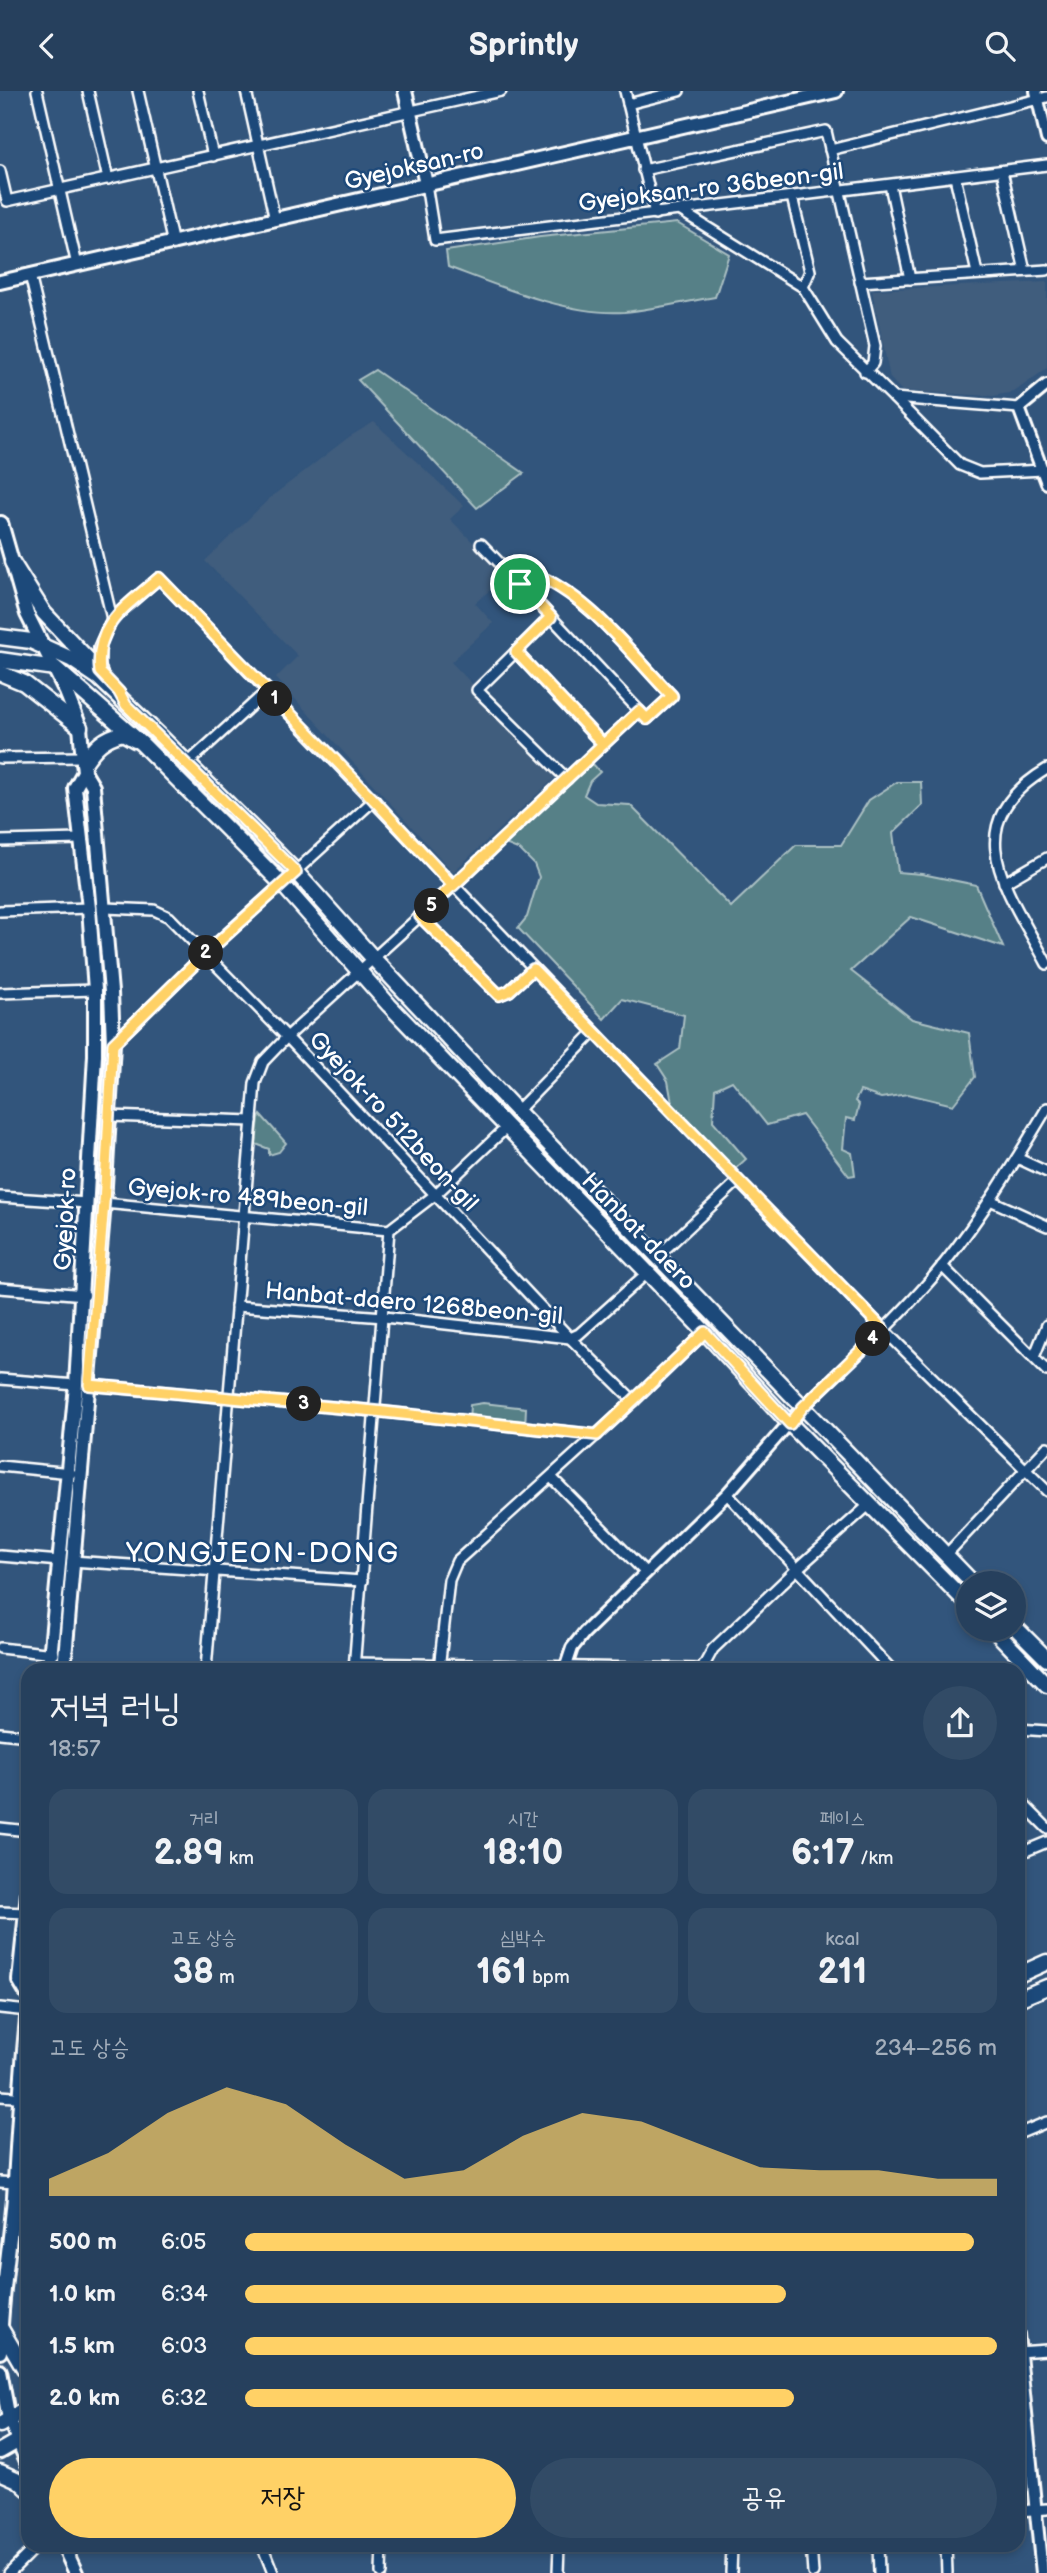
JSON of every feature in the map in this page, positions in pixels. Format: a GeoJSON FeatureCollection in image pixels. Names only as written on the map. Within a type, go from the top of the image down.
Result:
{"type":"FeatureCollection","features":[{"type":"Feature","properties":{"kind":"main road"},"geometry":{"type":"LineString","coordinates":[[405,91],[426,184]]}},
{"type":"Feature","properties":{"kind":"main road","name":"Gyejoksan-ro"},"geometry":{"type":"LineString","coordinates":[[0,282],[836,91]]}},
{"type":"Feature","properties":{"kind":"main road","name":"Gyejok-ro"},"geometry":{"type":"LineString","coordinates":[[0,525],[27,614],[55,668],[80,727],[84,764],[93,787],[113,1044],[104,1203],[88,1296]]}},
{"type":"Feature","properties":{"kind":"main road"},"geometry":{"type":"LineString","coordinates":[[12,562],[44,613],[119,692],[126,705]]}},
{"type":"Feature","properties":{"kind":"main road","name":"Hanbat-daero"},"geometry":{"type":"LineString","coordinates":[[0,637],[16,637],[71,659],[99,678],[188,763],[296,872],[373,959],[517,1111],[961,1571]]}},
{"type":"Feature","properties":{"kind":"main road"},"geometry":{"type":"LineString","coordinates":[[0,660],[55,668]]}},
{"type":"Feature","properties":{"kind":"main road","name":"Hanbat-daero"},"geometry":{"type":"LineString","coordinates":[[55,668],[142,744],[283,885],[359,973],[705,1332],[790,1424],[956,1592]]}},
{"type":"Feature","properties":{"kind":"main road"},"geometry":{"type":"LineString","coordinates":[[0,673],[24,684],[80,727]]}},
{"type":"Feature","properties":{"kind":"main road"},"geometry":{"type":"LineString","coordinates":[[84,764],[97,745],[108,737],[123,733],[142,744]]}},
{"type":"Feature","properties":{"kind":"main road","name":"Gyejok-ro"},"geometry":{"type":"LineString","coordinates":[[49,1663],[81,1473],[82,1385],[88,1296],[87,1202],[94,1055],[94,990],[89,908],[75,788],[84,764]]}},
{"type":"Feature","properties":{"kind":"main road","name":"Gyejok-ro"},"geometry":{"type":"LineString","coordinates":[[64,1663],[67,1472],[82,1385]]}},
{"type":"Feature","properties":{"kind":"main road"},"geometry":{"type":"LineString","coordinates":[[1026,1638],[1047,1659]]}},
{"type":"Feature","properties":{"kind":"main road"},"geometry":{"type":"LineString","coordinates":[[1005,1641],[1047,1685]]}},
{"type":"Feature","properties":{"kind":"main road"},"geometry":{"type":"LineString","coordinates":[[1025,1972],[1047,1962]]}},
{"type":"Feature","properties":{"kind":"main road"},"geometry":{"type":"LineString","coordinates":[[21,1963],[21,1983]]}},
{"type":"Feature","properties":{"kind":"main road"},"geometry":{"type":"LineString","coordinates":[[1025,1996],[1047,1987]]}},
{"type":"Feature","properties":{"kind":"main road"},"geometry":{"type":"LineString","coordinates":[[0,2352],[4,2249],[21,2126]]}},
{"type":"Feature","properties":{"kind":"main road"},"geometry":{"type":"LineString","coordinates":[[0,2328],[21,2363]]}},
{"type":"Feature","properties":{"kind":"main road"},"geometry":{"type":"LineString","coordinates":[[0,2371],[4,2422],[21,2436]]}},
{"type":"Feature","properties":{"kind":"main road"},"geometry":{"type":"LineString","coordinates":[[4,2422],[21,2412]]}},
{"type":"Feature","properties":{"kind":"main road"},"geometry":{"type":"LineString","coordinates":[[0,2451],[21,2439]]}},
{"type":"Feature","properties":{"kind":"main road"},"geometry":{"type":"LineString","coordinates":[[0,2472],[21,2483]]}},
{"type":"Feature","properties":{"kind":"main road"},"geometry":{"type":"LineString","coordinates":[[67,2552],[76,2573]]}},
{"type":"Feature","properties":{"kind":"street"},"geometry":{"type":"LineString","coordinates":[[37,91],[77,265]]}},
{"type":"Feature","properties":{"kind":"street"},"geometry":{"type":"LineString","coordinates":[[88,91],[108,179]]}},
{"type":"Feature","properties":{"kind":"street"},"geometry":{"type":"LineString","coordinates":[[138,91],[173,244]]}},
{"type":"Feature","properties":{"kind":"street"},"geometry":{"type":"LineString","coordinates":[[198,91],[213,156]]}},
{"type":"Feature","properties":{"kind":"street"},"geometry":{"type":"LineString","coordinates":[[246,91],[275,220]]}},
{"type":"Feature","properties":{"kind":"street"},"geometry":{"type":"LineString","coordinates":[[0,171],[7,201],[410,113],[466,95],[501,91]]}},
{"type":"Feature","properties":{"kind":"street"},"geometry":{"type":"LineString","coordinates":[[625,91],[655,214]]}},
{"type":"Feature","properties":{"kind":"street"},"geometry":{"type":"LineString","coordinates":[[628,104],[674,92]]}},
{"type":"Feature","properties":{"kind":"street"},"geometry":{"type":"LineString","coordinates":[[830,150],[1041,96],[1047,139]]}},
{"type":"Feature","properties":{"kind":"street"},"geometry":{"type":"LineString","coordinates":[[643,170],[826,131],[875,346],[873,363],[865,372]]}},
{"type":"Feature","properties":{"kind":"street","name":"Gyejoksan-ro 36beon-gil"},"geometry":{"type":"LineString","coordinates":[[426,184],[435,240],[1047,166]]}},
{"type":"Feature","properties":{"kind":"street"},"geometry":{"type":"LineString","coordinates":[[1002,171],[1025,271]]}},
{"type":"Feature","properties":{"kind":"street"},"geometry":{"type":"LineString","coordinates":[[955,177],[977,273]]}},
{"type":"Feature","properties":{"kind":"street"},"geometry":{"type":"LineString","coordinates":[[890,185],[910,279]]}},
{"type":"Feature","properties":{"kind":"street"},"geometry":{"type":"LineString","coordinates":[[792,197],[810,271],[803,286]]}},
{"type":"Feature","properties":{"kind":"street"},"geometry":{"type":"LineString","coordinates":[[681,211],[803,286],[836,342],[960,465],[980,473],[1044,470]]}},
{"type":"Feature","properties":{"kind":"street"},"geometry":{"type":"LineString","coordinates":[[860,282],[1047,270]]}},
{"type":"Feature","properties":{"kind":"street"},"geometry":{"type":"LineString","coordinates":[[30,275],[112,619]]}},
{"type":"Feature","properties":{"kind":"street"},"geometry":{"type":"LineString","coordinates":[[894,398],[1019,408],[1047,385]]}},
{"type":"Feature","properties":{"kind":"street"},"geometry":{"type":"LineString","coordinates":[[1019,408],[1047,483]]}},
{"type":"Feature","properties":{"kind":"street"},"geometry":{"type":"LineString","coordinates":[[481,544],[647,719],[672,696],[587,607],[551,581],[531,573],[520,584]]}},
{"type":"Feature","properties":{"kind":"street"},"geometry":{"type":"LineString","coordinates":[[100,672],[99,647],[112,619],[159,578],[738,1181],[1047,1492]]}},
{"type":"Feature","properties":{"kind":"street"},"geometry":{"type":"LineString","coordinates":[[551,617],[477,689],[567,779]]}},
{"type":"Feature","properties":{"kind":"street"},"geometry":{"type":"LineString","coordinates":[[516,652],[603,744]]}},
{"type":"Feature","properties":{"kind":"street"},"geometry":{"type":"LineString","coordinates":[[188,763],[267,691]]}},
{"type":"Feature","properties":{"kind":"street"},"geometry":{"type":"LineString","coordinates":[[206,1663],[255,1083],[263,1062],[639,711]]}},
{"type":"Feature","properties":{"kind":"street"},"geometry":{"type":"LineString","coordinates":[[0,758],[84,764]]}},
{"type":"Feature","properties":{"kind":"street"},"geometry":{"type":"LineString","coordinates":[[1047,769],[1026,781],[1008,800],[998,820],[995,842],[996,865],[1047,964]]}},
{"type":"Feature","properties":{"kind":"street"},"geometry":{"type":"LineString","coordinates":[[113,1044],[205,954],[374,800]]}},
{"type":"Feature","properties":{"kind":"street"},"geometry":{"type":"LineString","coordinates":[[0,841],[81,839]]}},
{"type":"Feature","properties":{"kind":"street"},"geometry":{"type":"LineString","coordinates":[[1004,883],[1047,858]]}},
{"type":"Feature","properties":{"kind":"street"},"geometry":{"type":"LineString","coordinates":[[0,911],[89,908]]}},
{"type":"Feature","properties":{"kind":"street","name":"Gyejok-ro 512beon-gil"},"geometry":{"type":"LineString","coordinates":[[104,908],[154,910],[169,917],[436,1193],[570,1338],[634,1401]]}},
{"type":"Feature","properties":{"kind":"street"},"geometry":{"type":"LineString","coordinates":[[420,916],[499,995],[509,991],[533,969]]}},
{"type":"Feature","properties":{"kind":"street"},"geometry":{"type":"LineString","coordinates":[[0,993],[94,990]]}},
{"type":"Feature","properties":{"kind":"street"},"geometry":{"type":"LineString","coordinates":[[517,1111],[594,1032]]}},
{"type":"Feature","properties":{"kind":"street"},"geometry":{"type":"LineString","coordinates":[[567,1663],[572,1648],[584,1633],[727,1494],[803,1407],[883,1329],[942,1266],[990,1200],[1047,1108]]}},
{"type":"Feature","properties":{"kind":"street"},"geometry":{"type":"LineString","coordinates":[[110,1116],[252,1121]]}},
{"type":"Feature","properties":{"kind":"street"},"geometry":{"type":"LineString","coordinates":[[355,1663],[389,1230],[436,1193],[507,1127]]}},
{"type":"Feature","properties":{"kind":"street"},"geometry":{"type":"LineString","coordinates":[[1017,1158],[1047,1172]]}},
{"type":"Feature","properties":{"kind":"street"},"geometry":{"type":"LineString","coordinates":[[659,1255],[738,1181]]}},
{"type":"Feature","properties":{"kind":"street"},"geometry":{"type":"LineString","coordinates":[[0,1197],[87,1202]]}},
{"type":"Feature","properties":{"kind":"street"},"geometry":{"type":"LineString","coordinates":[[990,1200],[1047,1226]]}},
{"type":"Feature","properties":{"kind":"street","name":"Gyejok-ro 489beon-gil"},"geometry":{"type":"LineString","coordinates":[[104,1203],[389,1230]]}},
{"type":"Feature","properties":{"kind":"street"},"geometry":{"type":"LineString","coordinates":[[942,1266],[1047,1371]]}},
{"type":"Feature","properties":{"kind":"street","name":"Hanbat-daero 1268beon-gil"},"geometry":{"type":"LineString","coordinates":[[236,1305],[384,1317],[570,1338],[579,1334],[647,1273]]}},
{"type":"Feature","properties":{"kind":"street"},"geometry":{"type":"LineString","coordinates":[[0,1288],[88,1296]]}},
{"type":"Feature","properties":{"kind":"street"},"geometry":{"type":"LineString","coordinates":[[1034,1357],[1047,1325]]}},
{"type":"Feature","properties":{"kind":"street"},"geometry":{"type":"LineString","coordinates":[[439,1663],[449,1580],[457,1561],[551,1478],[705,1332]]}},
{"type":"Feature","properties":{"kind":"street"},"geometry":{"type":"LineString","coordinates":[[0,1379],[375,1411],[597,1435]]}},
{"type":"Feature","properties":{"kind":"street"},"geometry":{"type":"LineString","coordinates":[[946,1555],[1047,1447]]}},
{"type":"Feature","properties":{"kind":"street"},"geometry":{"type":"LineString","coordinates":[[0,1466],[81,1473]]}},
{"type":"Feature","properties":{"kind":"street"},"geometry":{"type":"LineString","coordinates":[[551,1478],[646,1573]]}},
{"type":"Feature","properties":{"kind":"street"},"geometry":{"type":"LineString","coordinates":[[727,1494],[885,1663]]}},
{"type":"Feature","properties":{"kind":"street"},"geometry":{"type":"LineString","coordinates":[[705,1663],[713,1649],[870,1504]]}},
{"type":"Feature","properties":{"kind":"street"},"geometry":{"type":"LineString","coordinates":[[0,1556],[362,1581]]}},
{"type":"Feature","properties":{"kind":"street"},"geometry":{"type":"LineString","coordinates":[[0,1648],[65,1655]]}},
{"type":"Feature","properties":{"kind":"street"},"geometry":{"type":"LineString","coordinates":[[1025,1729],[1047,1731]]}},
{"type":"Feature","properties":{"kind":"street"},"geometry":{"type":"LineString","coordinates":[[0,1733],[21,1735]]}},
{"type":"Feature","properties":{"kind":"street"},"geometry":{"type":"LineString","coordinates":[[1025,1806],[1047,1828]]}},
{"type":"Feature","properties":{"kind":"street"},"geometry":{"type":"LineString","coordinates":[[0,1828],[21,1830]]}},
{"type":"Feature","properties":{"kind":"street"},"geometry":{"type":"LineString","coordinates":[[1025,1851],[1047,1842]]}},
{"type":"Feature","properties":{"kind":"street"},"geometry":{"type":"LineString","coordinates":[[0,1912],[21,1913]]}},
{"type":"Feature","properties":{"kind":"street"},"geometry":{"type":"LineString","coordinates":[[0,2008],[21,2010]]}},
{"type":"Feature","properties":{"kind":"street"},"geometry":{"type":"LineString","coordinates":[[0,2096],[21,2098]]}},
{"type":"Feature","properties":{"kind":"street"},"geometry":{"type":"LineString","coordinates":[[1025,2131],[1047,2122]]}},
{"type":"Feature","properties":{"kind":"street"},"geometry":{"type":"LineString","coordinates":[[0,2182],[21,2194]]}},
{"type":"Feature","properties":{"kind":"street"},"geometry":{"type":"LineString","coordinates":[[1025,2352],[1047,2350]]}},
{"type":"Feature","properties":{"kind":"street"},"geometry":{"type":"LineString","coordinates":[[1025,2388],[1042,2510],[1042,2573]]}},
{"type":"Feature","properties":{"kind":"street"},"geometry":{"type":"LineString","coordinates":[[12,2571],[30,2552]]}},
{"type":"Feature","properties":{"kind":"street"},"geometry":{"type":"LineString","coordinates":[[265,2552],[273,2573]]}},
{"type":"Feature","properties":{"kind":"street"},"geometry":{"type":"LineString","coordinates":[[381,2573],[382,2552]]}},
{"type":"Feature","properties":{"kind":"street"},"geometry":{"type":"LineString","coordinates":[[558,2573],[559,2552]]}},
{"type":"Feature","properties":{"kind":"street"},"geometry":{"type":"LineString","coordinates":[[731,2573],[732,2552]]}},
{"type":"Feature","properties":{"kind":"street"},"geometry":{"type":"LineString","coordinates":[[812,2552],[813,2573]]}},
{"type":"Feature","properties":{"kind":"street"},"geometry":{"type":"LineString","coordinates":[[878,2552],[879,2573]]}},
{"type":"Feature","properties":{"kind":"street"},"geometry":{"type":"LineString","coordinates":[[946,2552],[947,2573]]}},
{"type":"Feature","properties":{"kind":"shaded area"},"geometry":{"type":"Polygon","coordinates":[[[1047,282],[1047,368],[1014,392],[993,396],[902,391],[890,378],[872,290],[1047,282]]]}},
{"type":"Feature","properties":{"kind":"shaded area"},"geometry":{"type":"Polygon","coordinates":[[[374,422],[464,506],[450,519],[506,576],[475,603],[493,623],[451,662],[559,774],[453,872],[276,678],[298,656],[205,561],[271,497],[349,437],[374,422]]]}},
{"type":"Feature","properties":{"kind":"green space"},"geometry":{"type":"Polygon","coordinates":[[[677,223],[729,254],[715,297],[635,311],[603,312],[558,305],[448,267],[446,251],[540,237],[677,223]]]}},
{"type":"Feature","properties":{"kind":"green space"},"geometry":{"type":"Polygon","coordinates":[[[375,370],[524,473],[477,508],[358,380],[375,370]]]}},
{"type":"Feature","properties":{"kind":"green space"},"geometry":{"type":"Polygon","coordinates":[[[592,763],[600,772],[590,781],[584,795],[596,803],[630,805],[731,907],[796,845],[841,845],[869,800],[897,782],[921,782],[922,805],[893,833],[898,872],[976,885],[1003,947],[911,917],[851,971],[912,1019],[969,1033],[975,1077],[953,1105],[908,1094],[881,1098],[860,1091],[855,1101],[859,1105],[855,1120],[846,1118],[843,1149],[852,1153],[855,1175],[849,1176],[802,1115],[767,1125],[732,1081],[715,1089],[713,1121],[746,1159],[735,1169],[672,1103],[668,1081],[657,1064],[680,1049],[684,1015],[622,999],[604,1019],[518,928],[527,917],[539,877],[534,864],[520,850],[505,844],[592,763]]]}},
{"type":"Feature","properties":{"kind":"green space"},"geometry":{"type":"Polygon","coordinates":[[[261,1115],[286,1143],[279,1152],[269,1155],[269,1149],[256,1144],[261,1115]]]}},
{"type":"Feature","properties":{"kind":"green space"},"geometry":{"type":"Polygon","coordinates":[[[483,1403],[526,1408],[525,1428],[469,1421],[470,1405],[483,1403]]]}},
{"type":"Feature","properties":{"kind":"district","name":"YONGJEON-DONG"},"geometry":{"type":"Point","coordinates":[263,1552]}},
{"type":"Feature","properties":{"kind":"route"},"geometry":{"type":"LineString","coordinates":[[520,584],[531,573],[551,581],[587,607],[672,696],[647,719],[639,711],[453,886],[420,916],[499,995],[509,991],[533,969],[883,1329],[803,1407],[790,1424],[705,1332],[597,1435],[375,1411],[89,1385],[104,1203],[113,1044],[205,954],[296,872],[126,705],[119,692],[100,672],[99,647],[112,619],[159,578],[374,800],[453,886],[603,744],[516,652],[551,617],[520,584]]}}]}
